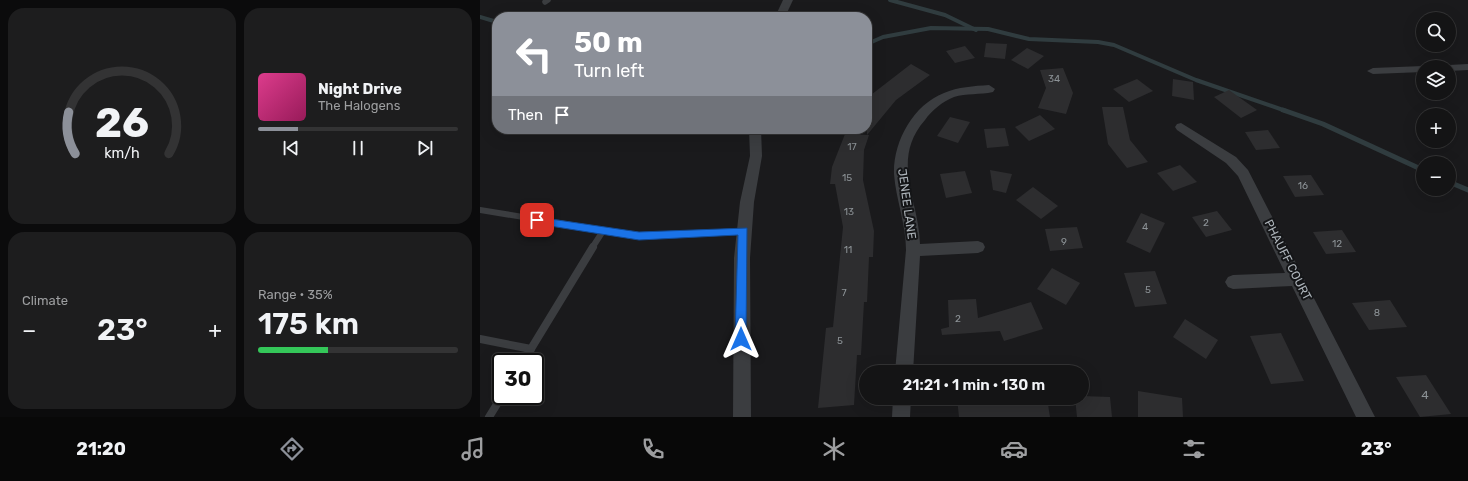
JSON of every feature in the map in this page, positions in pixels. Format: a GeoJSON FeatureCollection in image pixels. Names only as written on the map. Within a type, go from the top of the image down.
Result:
{"type":"FeatureCollection","features":[{"type":"Feature","properties":{"kind":"street"},"geometry":{"type":"LineString","coordinates":[[782,12],[788,0]]}},
{"type":"Feature","properties":{"kind":"street"},"geometry":{"type":"LineString","coordinates":[[1456,68],[1468,67]]}},
{"type":"Feature","properties":{"kind":"street"},"geometry":{"type":"LineString","coordinates":[[1374,71],[1416,69]]}},
{"type":"Feature","properties":{"kind":"street","name":"JENEE LANE"},"geometry":{"type":"LineString","coordinates":[[905,365],[913,250],[911,221],[901,176],[901,157],[905,142],[911,129],[927,110],[944,97],[973,90],[989,89]]}},
{"type":"Feature","properties":{"kind":"street","name":"PHAUFF COURT"},"geometry":{"type":"LineString","coordinates":[[1181,127],[1231,160],[1243,172],[1366,417]]}},
{"type":"Feature","properties":{"kind":"street"},"geometry":{"type":"LineString","coordinates":[[742,417],[741,316],[743,231],[756,156],[755,134]]}},
{"type":"Feature","properties":{"kind":"street"},"geometry":{"type":"LineString","coordinates":[[913,250],[978,247]]}},
{"type":"Feature","properties":{"kind":"street"},"geometry":{"type":"LineString","coordinates":[[1233,282],[1297,279]]}},
{"type":"Feature","properties":{"kind":"street"},"geometry":{"type":"LineString","coordinates":[[901,417],[902,405]]}},
{"type":"Feature","properties":{"kind":"lane"},"geometry":{"type":"LineString","coordinates":[[480,210],[639,236],[743,231]]}},
{"type":"Feature","properties":{"kind":"lane"},"geometry":{"type":"LineString","coordinates":[[529,353],[603,231]]}},
{"type":"Feature","properties":{"kind":"lane"},"geometry":{"type":"LineString","coordinates":[[480,339],[531,349]]}},
{"type":"Feature","properties":{"kind":"lane"},"geometry":{"type":"LineString","coordinates":[[489,417],[496,405]]}},
{"type":"Feature","properties":{"kind":"building"},"geometry":{"type":"Polygon","coordinates":[[[986,43],[1007,44],[1005,59],[984,57],[986,43]]]}},
{"type":"Feature","properties":{"kind":"building"},"geometry":{"type":"Polygon","coordinates":[[[965,46],[975,58],[955,63],[946,51],[965,46]]]}},
{"type":"Feature","properties":{"kind":"building"},"geometry":{"type":"Polygon","coordinates":[[[1027,48],[1044,56],[1028,69],[1011,60],[1027,48]]]}},
{"type":"Feature","properties":{"kind":"building"},"geometry":{"type":"Polygon","coordinates":[[[911,64],[930,75],[896,100],[872,129],[872,94],[911,64]]]}},
{"type":"Feature","properties":{"kind":"building"},"geometry":{"type":"Polygon","coordinates":[[[1063,68],[1073,93],[1066,114],[1038,108],[1046,88],[1040,70],[1063,68]]]}},
{"type":"Feature","properties":{"kind":"building"},"geometry":{"type":"Polygon","coordinates":[[[1137,79],[1153,91],[1129,102],[1113,89],[1137,79]]]}},
{"type":"Feature","properties":{"kind":"building"},"geometry":{"type":"Polygon","coordinates":[[[1173,79],[1193,82],[1194,100],[1172,96],[1173,79]]]}},
{"type":"Feature","properties":{"kind":"building"},"geometry":{"type":"Polygon","coordinates":[[[1229,90],[1257,110],[1241,118],[1214,97],[1229,90]]]}},
{"type":"Feature","properties":{"kind":"building"},"geometry":{"type":"Polygon","coordinates":[[[1102,107],[1123,107],[1130,140],[1148,162],[1127,168],[1108,144],[1102,107]]]}},
{"type":"Feature","properties":{"kind":"building"},"geometry":{"type":"Polygon","coordinates":[[[1040,115],[1055,129],[1029,141],[1015,127],[1040,115]]]}},
{"type":"Feature","properties":{"kind":"building"},"geometry":{"type":"Polygon","coordinates":[[[950,117],[970,122],[958,143],[937,136],[950,117]]]}},
{"type":"Feature","properties":{"kind":"building"},"geometry":{"type":"Polygon","coordinates":[[[1005,128],[1009,146],[987,148],[984,129],[1005,128]]]}},
{"type":"Feature","properties":{"kind":"building"},"geometry":{"type":"Polygon","coordinates":[[[1268,130],[1280,148],[1256,150],[1245,132],[1268,130]]]}},
{"type":"Feature","properties":{"kind":"building"},"geometry":{"type":"Polygon","coordinates":[[[845,134],[869,135],[864,150],[863,180],[874,231],[873,257],[869,257],[867,302],[864,302],[861,355],[857,355],[854,405],[818,408],[826,328],[833,327],[843,227],[835,184],[830,184],[832,167],[845,134]]]}},
{"type":"Feature","properties":{"kind":"building"},"geometry":{"type":"Polygon","coordinates":[[[1180,165],[1197,182],[1173,191],[1157,173],[1180,165]]]}},
{"type":"Feature","properties":{"kind":"building"},"geometry":{"type":"Polygon","coordinates":[[[990,170],[1012,174],[1006,193],[993,190],[990,170]]]}},
{"type":"Feature","properties":{"kind":"building"},"geometry":{"type":"Polygon","coordinates":[[[965,171],[972,193],[946,198],[940,174],[965,171]]]}},
{"type":"Feature","properties":{"kind":"building"},"geometry":{"type":"Polygon","coordinates":[[[1311,175],[1324,195],[1295,197],[1283,176],[1311,175]]]}},
{"type":"Feature","properties":{"kind":"building"},"geometry":{"type":"Polygon","coordinates":[[[1033,187],[1058,206],[1041,219],[1016,200],[1033,187]]]}},
{"type":"Feature","properties":{"kind":"building"},"geometry":{"type":"Polygon","coordinates":[[[1217,211],[1232,230],[1206,237],[1192,217],[1217,211]]]}},
{"type":"Feature","properties":{"kind":"building"},"geometry":{"type":"Polygon","coordinates":[[[1141,213],[1165,223],[1150,253],[1126,242],[1141,213]]]}},
{"type":"Feature","properties":{"kind":"building"},"geometry":{"type":"Polygon","coordinates":[[[1077,227],[1083,248],[1050,251],[1045,229],[1077,227]]]}},
{"type":"Feature","properties":{"kind":"building"},"geometry":{"type":"Polygon","coordinates":[[[1342,230],[1356,252],[1326,254],[1313,232],[1342,230]]]}},
{"type":"Feature","properties":{"kind":"building"},"geometry":{"type":"Polygon","coordinates":[[[1052,268],[1080,283],[1066,305],[1037,289],[1052,268]]]}},
{"type":"Feature","properties":{"kind":"building"},"geometry":{"type":"Polygon","coordinates":[[[1155,271],[1167,304],[1135,307],[1124,273],[1155,271]]]}},
{"type":"Feature","properties":{"kind":"building"},"geometry":{"type":"Polygon","coordinates":[[[976,299],[978,318],[1031,302],[1043,329],[1004,341],[1000,331],[942,335],[941,329],[949,327],[948,300],[976,299]]]}},
{"type":"Feature","properties":{"kind":"building"},"geometry":{"type":"Polygon","coordinates":[[[1390,300],[1407,327],[1369,330],[1352,303],[1390,300]]]}},
{"type":"Feature","properties":{"kind":"building"},"geometry":{"type":"Polygon","coordinates":[[[1185,319],[1218,340],[1206,359],[1173,337],[1185,319]]]}},
{"type":"Feature","properties":{"kind":"building"},"geometry":{"type":"Polygon","coordinates":[[[1281,333],[1304,381],[1271,384],[1250,336],[1281,333]]]}},
{"type":"Feature","properties":{"kind":"building"},"geometry":{"type":"Polygon","coordinates":[[[1426,375],[1451,414],[1420,417],[1396,377],[1426,375]]]}},
{"type":"Feature","properties":{"kind":"building"},"geometry":{"type":"Polygon","coordinates":[[[1138,391],[1182,398],[1183,417],[1138,417],[1138,391]]]}},
{"type":"Feature","properties":{"kind":"building"},"geometry":{"type":"Polygon","coordinates":[[[1089,396],[1110,397],[1112,417],[1077,417],[1076,405],[1089,405],[1089,396]]]}},
{"type":"Feature","properties":{"kind":"building"},"geometry":{"type":"Polygon","coordinates":[[[958,405],[1048,405],[1050,417],[959,417],[958,405]]]}},
{"type":"Feature","properties":{"kind":"waterway"},"geometry":{"type":"LineString","coordinates":[[890,0],[945,15],[973,29]]}},
{"type":"Feature","properties":{"kind":"waterway"},"geometry":{"type":"LineString","coordinates":[[480,17],[492,21]]}},
{"type":"Feature","properties":{"kind":"waterway"},"geometry":{"type":"LineString","coordinates":[[872,42],[883,37],[931,28],[973,29]]}},
{"type":"Feature","properties":{"kind":"waterway"},"geometry":{"type":"LineString","coordinates":[[973,29],[988,29],[1029,39],[1098,42],[1114,45],[1196,80],[1286,111]]}},
{"type":"Feature","properties":{"kind":"waterway"},"geometry":{"type":"LineString","coordinates":[[1283,110],[1323,124],[1416,167]]}},
{"type":"Feature","properties":{"kind":"waterway"},"geometry":{"type":"LineString","coordinates":[[1456,185],[1468,190]]}},
{"type":"Feature","properties":{"kind":"route"},"geometry":{"type":"LineString","coordinates":[[537,220],[639,236],[743,231],[741,339]]}}]}
